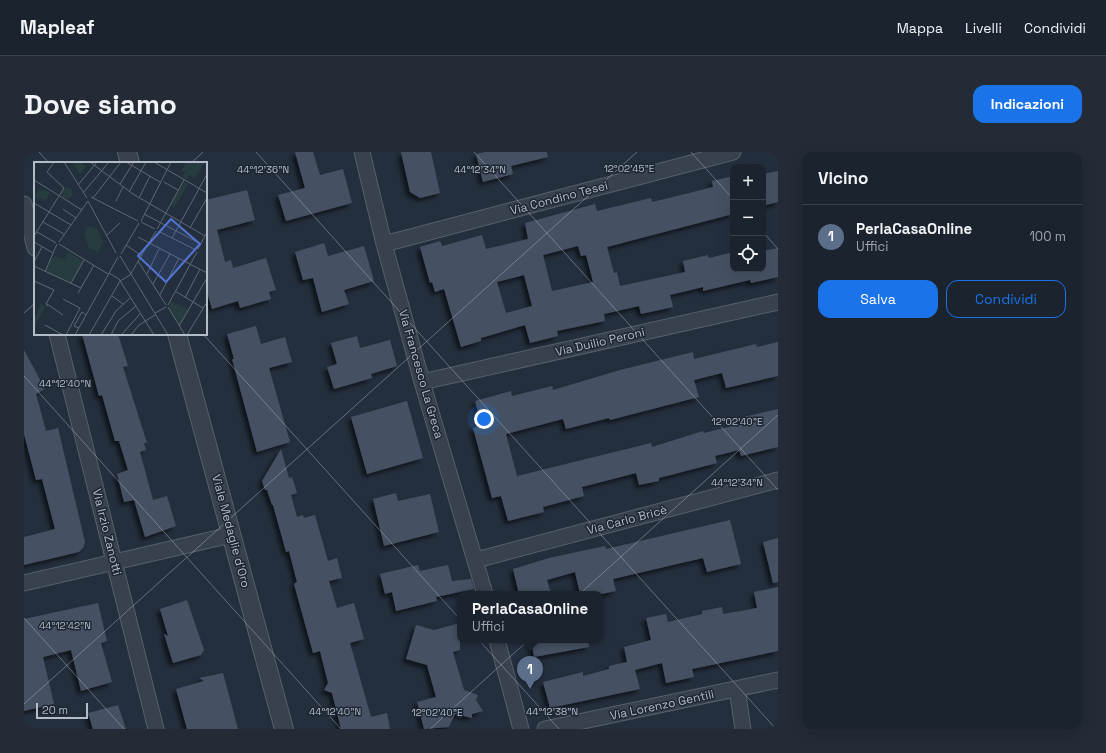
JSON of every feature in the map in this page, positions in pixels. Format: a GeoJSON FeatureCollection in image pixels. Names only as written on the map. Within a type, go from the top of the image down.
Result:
{"type":"FeatureCollection","features":[{"type":"Feature","properties":{"kind":"street"},"geometry":{"type":"LineString","coordinates":[[127,152],[130,162]]}},
{"type":"Feature","properties":{"kind":"street","name":"Via Francesco La Greca"},"geometry":{"type":"LineString","coordinates":[[362,152],[384,244],[422,382],[484,591]]}},
{"type":"Feature","properties":{"kind":"street","name":"Via Condino Tesei"},"geometry":{"type":"LineString","coordinates":[[384,244],[733,152]]}},
{"type":"Feature","properties":{"kind":"street"},"geometry":{"type":"LineString","coordinates":[[24,204],[34,244]]}},
{"type":"Feature","properties":{"kind":"street","name":"Via Duilio Peroni"},"geometry":{"type":"LineString","coordinates":[[422,382],[778,302]]}},
{"type":"Feature","properties":{"kind":"street","name":"Via Irzio Zanotti"},"geometry":{"type":"LineString","coordinates":[[57,335],[156,729]]}},
{"type":"Feature","properties":{"kind":"street","name":"Viale Medaglie d'Oro"},"geometry":{"type":"LineString","coordinates":[[177,335],[284,729]]}},
{"type":"Feature","properties":{"kind":"street","name":"Via Carlo Bricè"},"geometry":{"type":"LineString","coordinates":[[476,560],[778,480]]}},
{"type":"Feature","properties":{"kind":"street"},"geometry":{"type":"LineString","coordinates":[[24,583],[231,535]]}},
{"type":"Feature","properties":{"kind":"street"},"geometry":{"type":"LineString","coordinates":[[498,643],[521,729]]}},
{"type":"Feature","properties":{"kind":"street","name":"Via Lorenzo Gentili"},"geometry":{"type":"LineString","coordinates":[[545,729],[778,680]]}},
{"type":"Feature","properties":{"kind":"street"},"geometry":{"type":"LineString","coordinates":[[738,689],[743,729]]}},
{"type":"Feature","properties":{"kind":"building"},"geometry":{"type":"Polygon","coordinates":[[[295,152],[313,152],[320,175],[343,169],[352,203],[286,221],[278,195],[305,188],[295,152]]]}},
{"type":"Feature","properties":{"kind":"building"},"geometry":{"type":"Polygon","coordinates":[[[401,152],[431,152],[440,193],[420,198],[410,192],[401,152]]]}},
{"type":"Feature","properties":{"kind":"building"},"geometry":{"type":"Polygon","coordinates":[[[485,152],[547,152],[548,157],[511,166],[513,174],[483,182],[476,154],[485,152]]]}},
{"type":"Feature","properties":{"kind":"building"},"geometry":{"type":"Polygon","coordinates":[[[778,171],[778,202],[766,205],[766,200],[766,173],[778,171]]]}},
{"type":"Feature","properties":{"kind":"building"},"geometry":{"type":"Polygon","coordinates":[[[730,177],[730,215],[607,247],[614,273],[617,272],[620,286],[685,272],[683,261],[708,255],[709,258],[730,253],[730,272],[766,272],[766,250],[778,248],[778,277],[751,283],[750,280],[703,291],[703,287],[670,295],[673,307],[641,314],[639,306],[604,314],[605,321],[557,331],[558,336],[530,343],[525,325],[481,338],[481,341],[461,347],[444,289],[435,292],[432,282],[430,283],[420,247],[440,241],[442,246],[482,235],[486,249],[528,239],[525,223],[595,204],[597,211],[651,198],[652,202],[713,187],[712,181],[730,177]],[[578,246],[543,255],[552,291],[593,282],[586,255],[581,256],[578,246]],[[524,275],[497,282],[506,313],[532,306],[524,275]]]}},
{"type":"Feature","properties":{"kind":"building"},"geometry":{"type":"Polygon","coordinates":[[[247,190],[255,220],[217,230],[225,262],[231,260],[233,268],[266,258],[276,290],[269,292],[271,299],[240,308],[238,301],[212,309],[207,292],[207,200],[247,190]]]}},
{"type":"Feature","properties":{"kind":"building"},"geometry":{"type":"Polygon","coordinates":[[[324,243],[328,256],[364,246],[374,281],[344,290],[349,304],[322,312],[313,278],[303,280],[295,252],[324,243]]]}},
{"type":"Feature","properties":{"kind":"building"},"geometry":{"type":"Polygon","coordinates":[[[256,326],[261,344],[285,337],[292,362],[269,368],[290,442],[257,452],[232,359],[234,359],[227,334],[256,326]]]}},
{"type":"Feature","properties":{"kind":"building"},"geometry":{"type":"Polygon","coordinates":[[[82,335],[118,335],[128,366],[123,367],[147,443],[144,443],[146,450],[140,452],[153,500],[167,496],[176,526],[145,537],[134,500],[124,502],[117,474],[128,470],[119,441],[115,441],[102,395],[99,396],[82,335]]]}},
{"type":"Feature","properties":{"kind":"building"},"geometry":{"type":"Polygon","coordinates":[[[357,336],[360,348],[390,340],[397,366],[371,374],[372,378],[334,389],[327,367],[337,364],[331,343],[357,336]]]}},
{"type":"Feature","properties":{"kind":"building"},"geometry":{"type":"Polygon","coordinates":[[[778,342],[778,376],[726,388],[722,373],[694,380],[699,397],[610,420],[609,418],[566,429],[563,419],[506,434],[517,476],[651,443],[652,447],[703,431],[704,433],[740,424],[739,418],[778,409],[778,447],[741,456],[739,450],[715,456],[717,463],[659,478],[659,481],[639,485],[636,473],[582,487],[584,496],[543,507],[544,512],[508,521],[501,496],[492,498],[473,428],[482,425],[475,401],[511,391],[512,396],[552,386],[553,390],[620,370],[693,352],[694,359],[756,344],[757,347],[778,342]]]}},
{"type":"Feature","properties":{"kind":"building"},"geometry":{"type":"Polygon","coordinates":[[[24,350],[45,389],[36,394],[46,431],[58,428],[85,542],[83,548],[79,552],[24,565],[24,537],[55,529],[42,479],[36,480],[24,434],[24,350]]]}},
{"type":"Feature","properties":{"kind":"building"},"geometry":{"type":"Polygon","coordinates":[[[407,401],[423,458],[367,474],[351,417],[407,401]]]}},
{"type":"Feature","properties":{"kind":"building"},"geometry":{"type":"Polygon","coordinates":[[[281,449],[289,478],[292,477],[297,493],[291,495],[297,517],[303,515],[304,518],[315,515],[328,561],[337,558],[342,578],[329,581],[337,608],[354,603],[364,639],[350,643],[371,717],[387,713],[390,729],[341,729],[332,693],[324,690],[328,683],[320,651],[313,653],[294,584],[297,582],[289,551],[286,552],[273,505],[262,481],[281,449]]]}},
{"type":"Feature","properties":{"kind":"building"},"geometry":{"type":"Polygon","coordinates":[[[396,493],[398,501],[430,494],[439,532],[384,546],[373,499],[396,493]]]}},
{"type":"Feature","properties":{"kind":"building"},"geometry":{"type":"Polygon","coordinates":[[[730,520],[741,564],[707,572],[703,558],[613,579],[616,591],[603,594],[603,591],[579,591],[575,572],[547,580],[550,591],[518,591],[513,569],[549,558],[605,546],[606,549],[730,520]]]}},
{"type":"Feature","properties":{"kind":"building"},"geometry":{"type":"Polygon","coordinates":[[[778,538],[778,582],[773,583],[763,542],[778,538]]]}},
{"type":"Feature","properties":{"kind":"building"},"geometry":{"type":"Polygon","coordinates":[[[418,565],[420,571],[448,565],[452,581],[471,579],[474,589],[457,591],[457,593],[436,597],[437,601],[396,611],[392,592],[385,594],[380,574],[418,565]]]}},
{"type":"Feature","properties":{"kind":"building"},"geometry":{"type":"Polygon","coordinates":[[[778,587],[778,651],[692,669],[694,677],[666,683],[662,663],[635,670],[640,689],[550,708],[543,682],[583,672],[583,676],[609,669],[609,666],[627,662],[624,647],[651,640],[646,618],[666,614],[668,622],[702,614],[702,611],[722,607],[723,614],[757,608],[754,592],[778,587]]]}},
{"type":"Feature","properties":{"kind":"building"},"geometry":{"type":"Polygon","coordinates":[[[187,600],[204,650],[201,655],[173,663],[164,634],[168,636],[160,609],[187,600]]]}},
{"type":"Feature","properties":{"kind":"building"},"geometry":{"type":"Polygon","coordinates":[[[98,603],[107,641],[101,643],[112,682],[81,691],[71,650],[43,657],[54,704],[24,711],[24,619],[98,603]]]}},
{"type":"Feature","properties":{"kind":"building"},"geometry":{"type":"Polygon","coordinates":[[[457,624],[457,643],[460,643],[460,650],[453,652],[464,690],[478,695],[476,700],[483,711],[472,714],[472,718],[455,714],[449,727],[424,729],[417,702],[436,697],[427,665],[406,659],[416,625],[434,630],[457,624]]]}},
{"type":"Feature","properties":{"kind":"building"},"geometry":{"type":"Polygon","coordinates":[[[532,643],[588,643],[589,647],[534,657],[532,643]]]}},
{"type":"Feature","properties":{"kind":"building"},"geometry":{"type":"Polygon","coordinates":[[[223,673],[238,729],[187,729],[176,689],[204,681],[199,678],[223,673]]]}},
{"type":"Feature","properties":{"kind":"building"},"geometry":{"type":"Polygon","coordinates":[[[118,705],[126,729],[93,729],[88,713],[118,705]]]}},
{"type":"Feature","properties":{"kind":"place","name":"PerlaCasaOnline"},"geometry":{"type":"Point","coordinates":[530,689]}}]}
